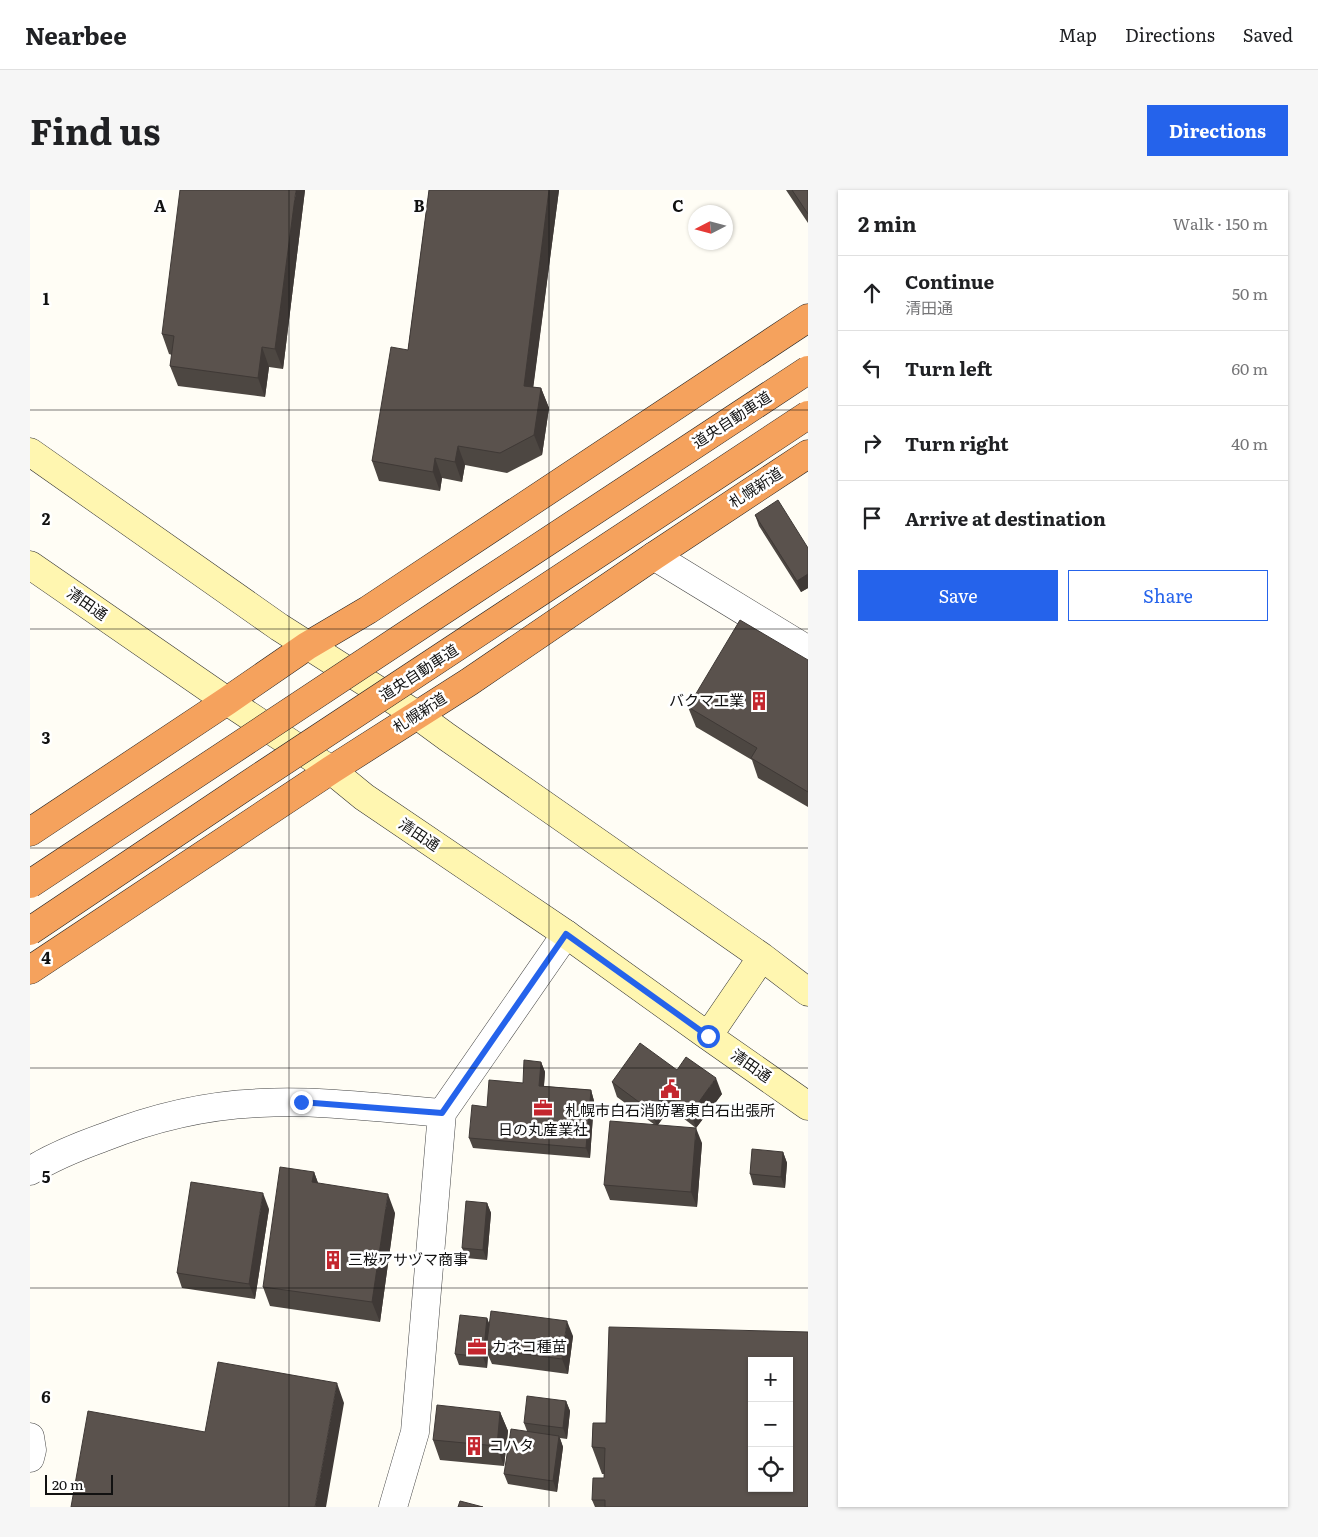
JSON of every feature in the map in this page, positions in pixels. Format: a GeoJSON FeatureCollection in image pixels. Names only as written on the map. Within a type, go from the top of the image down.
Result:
{"type":"FeatureCollection","features":[{"type":"Feature","properties":{"kind":"highway"},"geometry":{"type":"LineString","coordinates":[[30,832],[307,646],[368,610],[808,318]]}},
{"type":"Feature","properties":{"kind":"highway","name":"道央自動車道"},"geometry":{"type":"LineString","coordinates":[[30,884],[522,557],[808,370]]}},
{"type":"Feature","properties":{"kind":"highway","name":"道央自動車道"},"geometry":{"type":"LineString","coordinates":[[30,931],[808,415]]}},
{"type":"Feature","properties":{"kind":"highway","name":"札幌新道"},"geometry":{"type":"LineString","coordinates":[[30,970],[331,770],[469,682],[808,454]]}},
{"type":"Feature","properties":{"kind":"street"},"geometry":{"type":"LineString","coordinates":[[30,452],[307,646],[417,715],[447,738],[762,957],[808,992]]}},
{"type":"Feature","properties":{"kind":"street"},"geometry":{"type":"LineString","coordinates":[[654,556],[808,650]]}},
{"type":"Feature","properties":{"kind":"street","name":"清田通"},"geometry":{"type":"LineString","coordinates":[[30,565],[227,701],[331,770],[364,797],[566,934],[808,1106]]}},
{"type":"Feature","properties":{"kind":"street"},"geometry":{"type":"LineString","coordinates":[[393,1507],[415,1432],[442,1113],[566,934]]}},
{"type":"Feature","properties":{"kind":"street"},"geometry":{"type":"LineString","coordinates":[[708,1036],[762,957]]}},
{"type":"Feature","properties":{"kind":"street"},"geometry":{"type":"LineString","coordinates":[[30,1171],[82,1145],[125,1129],[167,1117],[213,1108],[260,1103],[301,1102],[442,1113]]}},
{"type":"Feature","properties":{"kind":"street"},"geometry":{"type":"LineString","coordinates":[[30,1437],[32,1450],[30,1458]]}},
{"type":"Feature","properties":{"kind":"building"},"geometry":{"type":"Polygon","coordinates":[[[180,190],[296,190],[275,349],[262,347],[258,378],[170,366],[174,336],[162,334],[180,190]]]}},
{"type":"Feature","properties":{"kind":"building"},"geometry":{"type":"Polygon","coordinates":[[[429,190],[549,190],[524,386],[541,388],[534,435],[500,453],[458,446],[455,462],[435,458],[433,472],[372,461],[391,347],[408,350],[429,190]]]}},
{"type":"Feature","properties":{"kind":"building"},"geometry":{"type":"Polygon","coordinates":[[[792,190],[808,190],[808,214],[792,190]]]}},
{"type":"Feature","properties":{"kind":"building"},"geometry":{"type":"Polygon","coordinates":[[[778,500],[808,548],[808,574],[797,581],[755,515],[778,500]]]}},
{"type":"Feature","properties":{"kind":"building","name":"バクマ工業"},"geometry":{"type":"Polygon","coordinates":[[[740,620],[808,660],[808,792],[751,758],[757,748],[688,707],[740,620]]]}},
{"type":"Feature","properties":{"kind":"building","name":"札幌市白石消防署東白石出張所"},"geometry":{"type":"Polygon","coordinates":[[[640,1043],[677,1070],[686,1057],[716,1078],[691,1113],[664,1093],[651,1111],[612,1082],[640,1043]]]}},
{"type":"Feature","properties":{"kind":"building","name":"日の丸産業社"},"geometry":{"type":"Polygon","coordinates":[[[524,1060],[541,1062],[539,1086],[591,1090],[586,1148],[469,1138],[472,1105],[487,1107],[489,1080],[523,1083],[524,1060]]]}},
{"type":"Feature","properties":{"kind":"building"},"geometry":{"type":"Polygon","coordinates":[[[610,1121],[696,1128],[691,1192],[604,1185],[610,1121]]]}},
{"type":"Feature","properties":{"kind":"building"},"geometry":{"type":"Polygon","coordinates":[[[752,1149],[783,1152],[781,1177],[750,1174],[752,1149]]]}},
{"type":"Feature","properties":{"kind":"building","name":"三桜アサヅマ商事"},"geometry":{"type":"Polygon","coordinates":[[[280,1167],[314,1172],[312,1182],[388,1194],[372,1302],[263,1287],[280,1167]]]}},
{"type":"Feature","properties":{"kind":"building"},"geometry":{"type":"Polygon","coordinates":[[[191,1182],[263,1193],[249,1284],[177,1273],[191,1182]]]}},
{"type":"Feature","properties":{"kind":"building"},"geometry":{"type":"Polygon","coordinates":[[[466,1201],[487,1203],[483,1250],[462,1248],[466,1201]]]}},
{"type":"Feature","properties":{"kind":"building"},"geometry":{"type":"Polygon","coordinates":[[[491,1311],[567,1321],[562,1359],[486,1349],[491,1311]]]}},
{"type":"Feature","properties":{"kind":"building"},"geometry":{"type":"Polygon","coordinates":[[[460,1315],[487,1318],[483,1357],[455,1354],[460,1315]]]}},
{"type":"Feature","properties":{"kind":"building"},"geometry":{"type":"Polygon","coordinates":[[[609,1327],[808,1332],[808,1507],[605,1507],[605,1500],[592,1500],[593,1478],[604,1478],[605,1448],[592,1447],[593,1423],[606,1423],[609,1327]]]}},
{"type":"Feature","properties":{"kind":"building"},"geometry":{"type":"Polygon","coordinates":[[[218,1362],[337,1383],[315,1507],[71,1507],[88,1411],[205,1432],[218,1362]]]}},
{"type":"Feature","properties":{"kind":"building"},"geometry":{"type":"Polygon","coordinates":[[[527,1396],[566,1401],[563,1428],[524,1423],[527,1396]]]}},
{"type":"Feature","properties":{"kind":"building"},"geometry":{"type":"Polygon","coordinates":[[[437,1405],[500,1412],[497,1446],[433,1440],[437,1405]]]}},
{"type":"Feature","properties":{"kind":"building"},"geometry":{"type":"Polygon","coordinates":[[[511,1429],[559,1436],[553,1481],[504,1474],[511,1429]]]}},
{"type":"Feature","properties":{"kind":"building"},"geometry":{"type":"Polygon","coordinates":[[[460,1501],[483,1507],[458,1507],[460,1501]]]}},
{"type":"Feature","properties":{"kind":"place","name":"バクマ工業"},"geometry":{"type":"Point","coordinates":[759,701]}},
{"type":"Feature","properties":{"kind":"place","name":"札幌市白石消防署東白石出張所"},"geometry":{"type":"Point","coordinates":[670,1089]}},
{"type":"Feature","properties":{"kind":"place","name":"日の丸産業社"},"geometry":{"type":"Point","coordinates":[543,1108]}},
{"type":"Feature","properties":{"kind":"place","name":"三桜アサヅマ商事"},"geometry":{"type":"Point","coordinates":[333,1260]}},
{"type":"Feature","properties":{"kind":"place","name":"カネコ種苗"},"geometry":{"type":"Point","coordinates":[477,1347]}},
{"type":"Feature","properties":{"kind":"place","name":"コハタ"},"geometry":{"type":"Point","coordinates":[474,1446]}},
{"type":"Feature","properties":{"kind":"route"},"geometry":{"type":"LineString","coordinates":[[301,1102],[442,1113],[566,934],[708,1036]]}}]}
